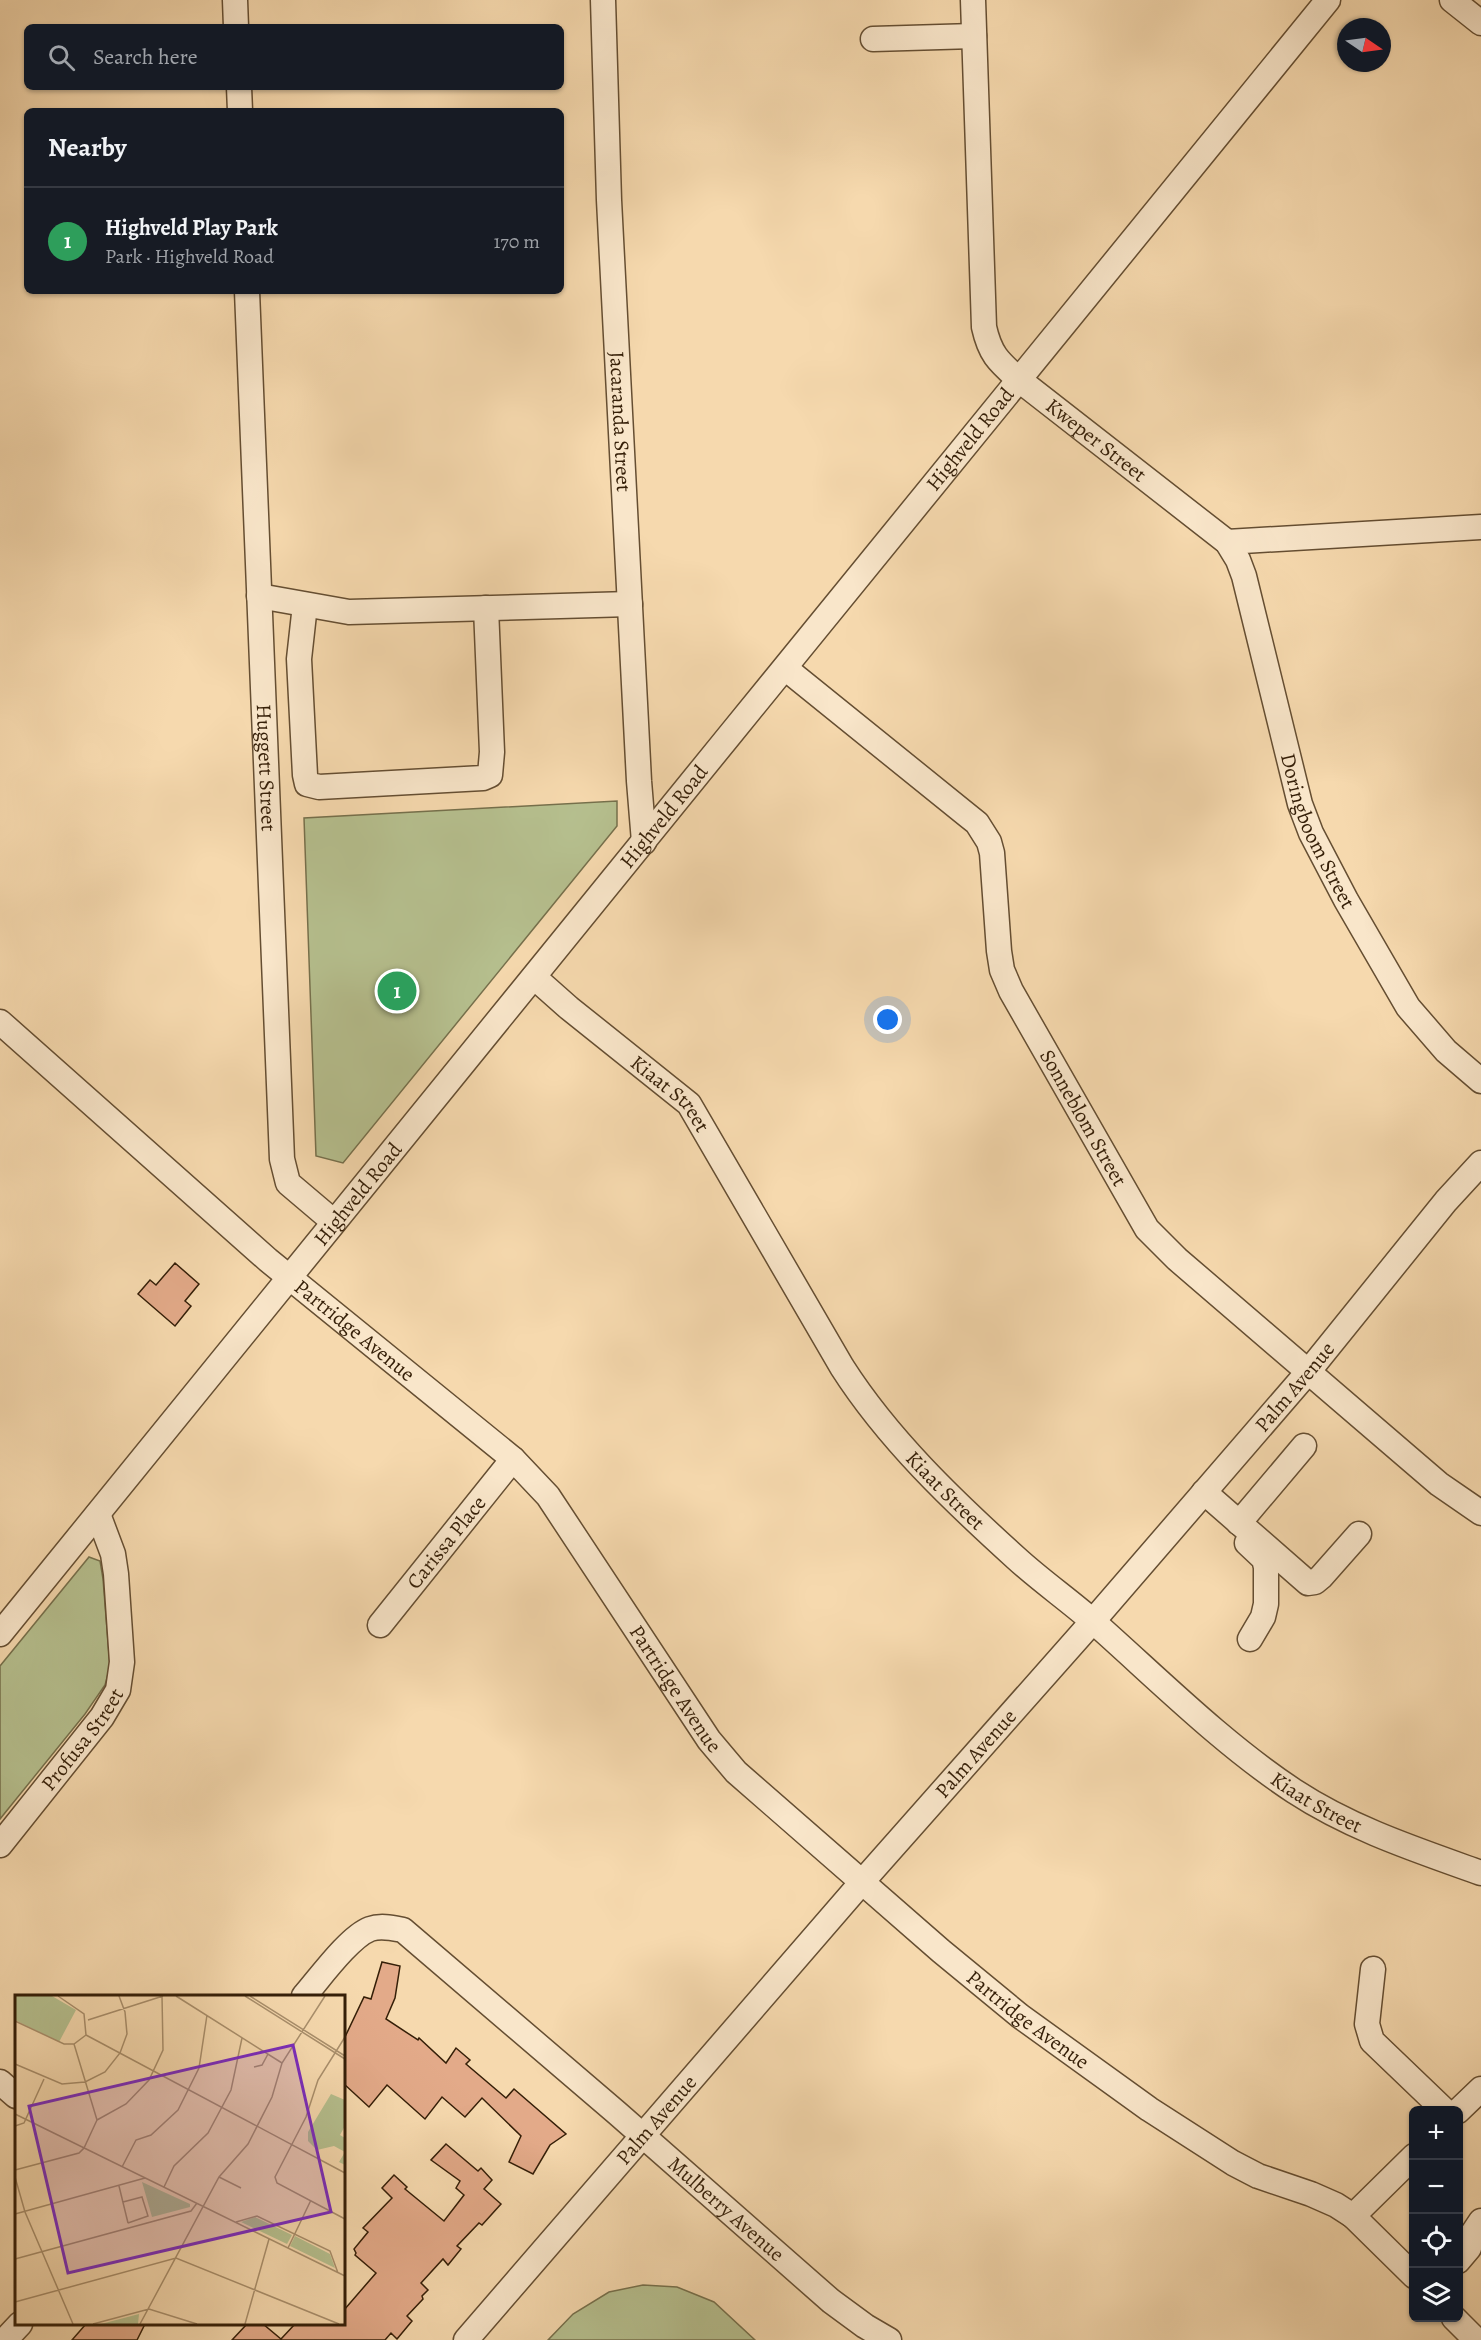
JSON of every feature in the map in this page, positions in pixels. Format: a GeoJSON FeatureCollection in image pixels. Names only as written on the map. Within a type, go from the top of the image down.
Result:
{"type":"FeatureCollection","features":[{"type":"Feature","properties":{"kind":"street"},"geometry":{"type":"LineString","coordinates":[[235,0],[236,24]]}},
{"type":"Feature","properties":{"kind":"street","name":"Jacaranda Street"},"geometry":{"type":"LineString","coordinates":[[603,0],[609,200],[645,842]]}},
{"type":"Feature","properties":{"kind":"street","name":"Kweper Street"},"geometry":{"type":"LineString","coordinates":[[973,0],[984,327],[992,352],[998,362],[1018,379],[1227,542]]}},
{"type":"Feature","properties":{"kind":"street","name":"Highveld Road"},"geometry":{"type":"LineString","coordinates":[[0,1634],[1328,0]]}},
{"type":"Feature","properties":{"kind":"street"},"geometry":{"type":"LineString","coordinates":[[1452,0],[1481,23]]}},
{"type":"Feature","properties":{"kind":"street"},"geometry":{"type":"LineString","coordinates":[[873,39],[974,36]]}},
{"type":"Feature","properties":{"kind":"street"},"geometry":{"type":"LineString","coordinates":[[239,90],[240,108]]}},
{"type":"Feature","properties":{"kind":"street","name":"Huggett Street"},"geometry":{"type":"LineString","coordinates":[[247,294],[282,1159],[288,1184],[334,1222]]}},
{"type":"Feature","properties":{"kind":"street"},"geometry":{"type":"LineString","coordinates":[[1227,542],[1481,527]]}},
{"type":"Feature","properties":{"kind":"street","name":"Doringboom Street"},"geometry":{"type":"LineString","coordinates":[[1227,542],[1244,576],[1300,804],[1311,833],[1346,900],[1408,1007],[1446,1051],[1481,1082]]}},
{"type":"Feature","properties":{"kind":"street"},"geometry":{"type":"LineString","coordinates":[[259,596],[349,612],[630,604]]}},
{"type":"Feature","properties":{"kind":"street"},"geometry":{"type":"LineString","coordinates":[[305,605],[299,659],[304,775],[307,784],[319,788],[483,778],[490,775],[493,759],[486,608]]}},
{"type":"Feature","properties":{"kind":"street","name":"Sonneblom Street"},"geometry":{"type":"LineString","coordinates":[[785,668],[967,814],[985,833],[992,854],[996,922],[1002,970],[1011,991],[1147,1229],[1160,1243],[1439,1484],[1481,1513]]}},
{"type":"Feature","properties":{"kind":"street","name":"Kiaat Street"},"geometry":{"type":"LineString","coordinates":[[534,977],[689,1104],[864,1401],[908,1453],[1016,1558],[1093,1621],[1221,1734],[1294,1790],[1368,1831],[1481,1873]]}},
{"type":"Feature","properties":{"kind":"street","name":"Partridge Avenue"},"geometry":{"type":"LineString","coordinates":[[0,1022],[289,1277],[513,1459],[548,1496],[719,1755],[736,1772],[941,1951],[1020,2016],[1149,2109],[1247,2171],[1324,2199],[1353,2216],[1409,2272]]}},
{"type":"Feature","properties":{"kind":"street","name":"Palm Avenue"},"geometry":{"type":"LineString","coordinates":[[466,2340],[862,1882],[1200,1498],[1308,1372],[1446,1201],[1481,1163]]}},
{"type":"Feature","properties":{"kind":"street"},"geometry":{"type":"LineString","coordinates":[[1239,1522],[1304,1446]]}},
{"type":"Feature","properties":{"kind":"street","name":"Carissa Place"},"geometry":{"type":"LineString","coordinates":[[380,1625],[513,1459]]}},
{"type":"Feature","properties":{"kind":"street"},"geometry":{"type":"LineString","coordinates":[[1200,1498],[1239,1522],[1308,1583],[1315,1582],[1321,1577],[1359,1534]]}},
{"type":"Feature","properties":{"kind":"street"},"geometry":{"type":"LineString","coordinates":[[1200,1498],[1264,1559],[1266,1604],[1263,1617],[1250,1639]]}},
{"type":"Feature","properties":{"kind":"street","name":"Profusa Street"},"geometry":{"type":"LineString","coordinates":[[0,1845],[102,1717],[118,1690],[122,1662],[116,1574],[113,1554],[98,1514]]}},
{"type":"Feature","properties":{"kind":"street","name":"Mulberry Avenue"},"geometry":{"type":"LineString","coordinates":[[305,1995],[350,1943],[371,1929],[389,1927],[403,1930],[831,2301],[865,2326],[890,2340]]}},
{"type":"Feature","properties":{"kind":"street"},"geometry":{"type":"LineString","coordinates":[[1373,1969],[1367,2024],[1372,2041],[1440,2106]]}},
{"type":"Feature","properties":{"kind":"street"},"geometry":{"type":"LineString","coordinates":[[0,2082],[15,2095]]}},
{"type":"Feature","properties":{"kind":"street"},"geometry":{"type":"LineString","coordinates":[[1463,2106],[1481,2089]]}},
{"type":"Feature","properties":{"kind":"street"},"geometry":{"type":"LineString","coordinates":[[1353,2216],[1409,2160]]}},
{"type":"Feature","properties":{"kind":"street"},"geometry":{"type":"LineString","coordinates":[[1470,2256],[1473,2234],[1481,2221]]}},
{"type":"Feature","properties":{"kind":"street"},"geometry":{"type":"LineString","coordinates":[[1458,2322],[1476,2340]]}},
{"type":"Feature","properties":{"kind":"street"},"geometry":{"type":"LineString","coordinates":[[5,2340],[19,2325]]}},
{"type":"Feature","properties":{"kind":"green space"},"geometry":{"type":"Polygon","coordinates":[[[617,801],[617,826],[343,1163],[316,1156],[304,818],[617,801]]]}},
{"type":"Feature","properties":{"kind":"green space"},"geometry":{"type":"Polygon","coordinates":[[[89,1557],[100,1561],[103,1579],[110,1667],[105,1685],[85,1714],[0,1819],[0,1666],[89,1557]]]}},
{"type":"Feature","properties":{"kind":"green space"},"geometry":{"type":"Polygon","coordinates":[[[643,2285],[677,2287],[714,2302],[755,2340],[548,2340],[573,2314],[609,2292],[643,2285]]]}},
{"type":"Feature","properties":{"kind":"building"},"geometry":{"type":"Polygon","coordinates":[[[175,1263],[199,1284],[185,1301],[191,1306],[175,1326],[138,1294],[150,1280],[156,1285],[175,1263]]]}},
{"type":"Feature","properties":{"kind":"building"},"geometry":{"type":"Polygon","coordinates":[[[382,1962],[400,1966],[395,1998],[386,2019],[418,2040],[419,2038],[446,2063],[456,2048],[470,2060],[466,2064],[506,2098],[514,2089],[566,2134],[550,2145],[533,2174],[509,2162],[521,2136],[482,2098],[465,2117],[442,2097],[425,2119],[387,2085],[369,2107],[345,2085],[345,2037],[364,1997],[371,1999],[382,1962]]]}},
{"type":"Feature","properties":{"kind":"building"},"geometry":{"type":"Polygon","coordinates":[[[446,2144],[478,2171],[481,2168],[492,2180],[484,2189],[501,2204],[482,2225],[479,2223],[457,2246],[461,2249],[448,2265],[443,2259],[421,2283],[428,2290],[407,2316],[412,2321],[397,2339],[391,2333],[385,2340],[232,2340],[246,2325],[264,2325],[281,2339],[294,2325],[345,2325],[345,2309],[376,2273],[355,2255],[354,2249],[368,2232],[363,2228],[392,2198],[382,2188],[394,2175],[407,2187],[405,2189],[444,2221],[464,2195],[456,2188],[460,2181],[431,2160],[446,2144]]]}},
{"type":"Feature","properties":{"kind":"building"},"geometry":{"type":"Polygon","coordinates":[[[85,2325],[144,2325],[137,2340],[72,2340],[85,2325]]]}},
{"type":"Feature","properties":{"kind":"place","name":"Highveld Play Park"},"geometry":{"type":"Point","coordinates":[397,991]}}]}
